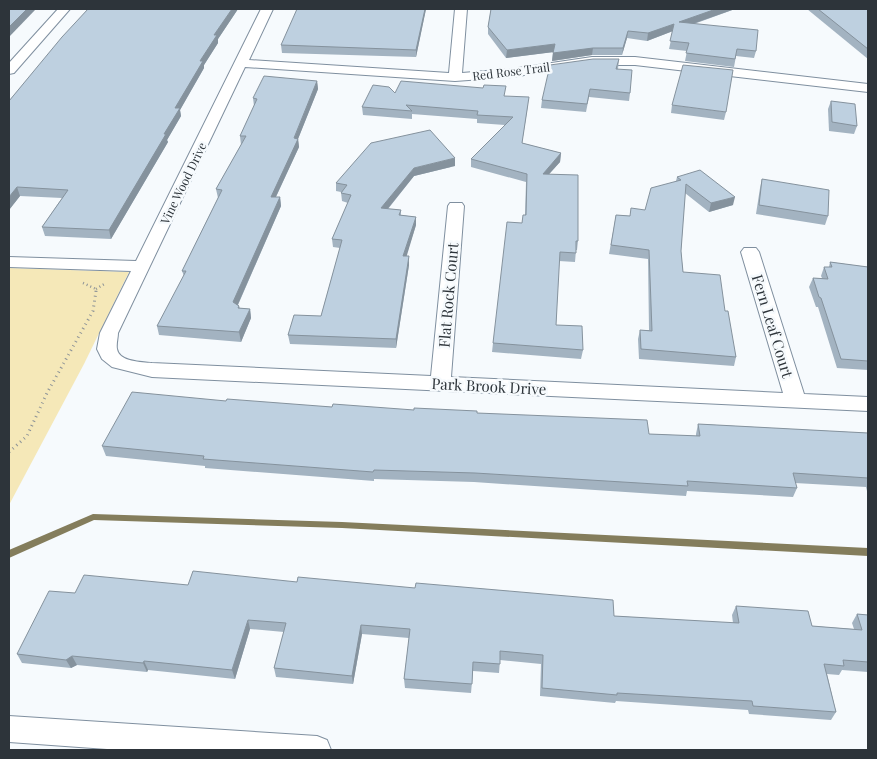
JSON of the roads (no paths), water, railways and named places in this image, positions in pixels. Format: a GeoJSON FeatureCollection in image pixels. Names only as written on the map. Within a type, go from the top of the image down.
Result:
{"type":"FeatureCollection","features":[{"type":"Feature","properties":{"kind":"street"},"geometry":{"type":"LineString","coordinates":[[9,70],[64,9]]}},
{"type":"Feature","properties":{"kind":"street","name":"Vine Wood Drive"},"geometry":{"type":"LineString","coordinates":[[111,358],[107,350],[109,333],[267,9]]}},
{"type":"Feature","properties":{"kind":"street"},"geometry":{"type":"LineString","coordinates":[[455,77],[461,9]]}},
{"type":"Feature","properties":{"kind":"street","name":"Red Rose Trail"},"geometry":{"type":"LineString","coordinates":[[241,63],[455,77],[511,73],[592,61],[627,60],[868,88]]}},
{"type":"Feature","properties":{"kind":"street","name":"Flat Rock Court"},"geometry":{"type":"LineString","coordinates":[[440,384],[456,206]]}},
{"type":"Feature","properties":{"kind":"street","name":"Fern Leaf Court"},"geometry":{"type":"LineString","coordinates":[[750,252],[796,401]]}},
{"type":"Feature","properties":{"kind":"street"},"geometry":{"type":"LineString","coordinates":[[9,262],[142,266]]}},
{"type":"Feature","properties":{"kind":"street","name":"Park Brook Drive"},"geometry":{"type":"LineString","coordinates":[[111,358],[126,365],[152,370],[868,404]]}},
{"type":"Feature","properties":{"kind":"street"},"geometry":{"type":"LineString","coordinates":[[9,729],[317,750]]}},
{"type":"Feature","properties":{"kind":"waterway"},"geometry":{"type":"LineString","coordinates":[[9,554],[93,517],[342,525],[868,552]]}}]}
